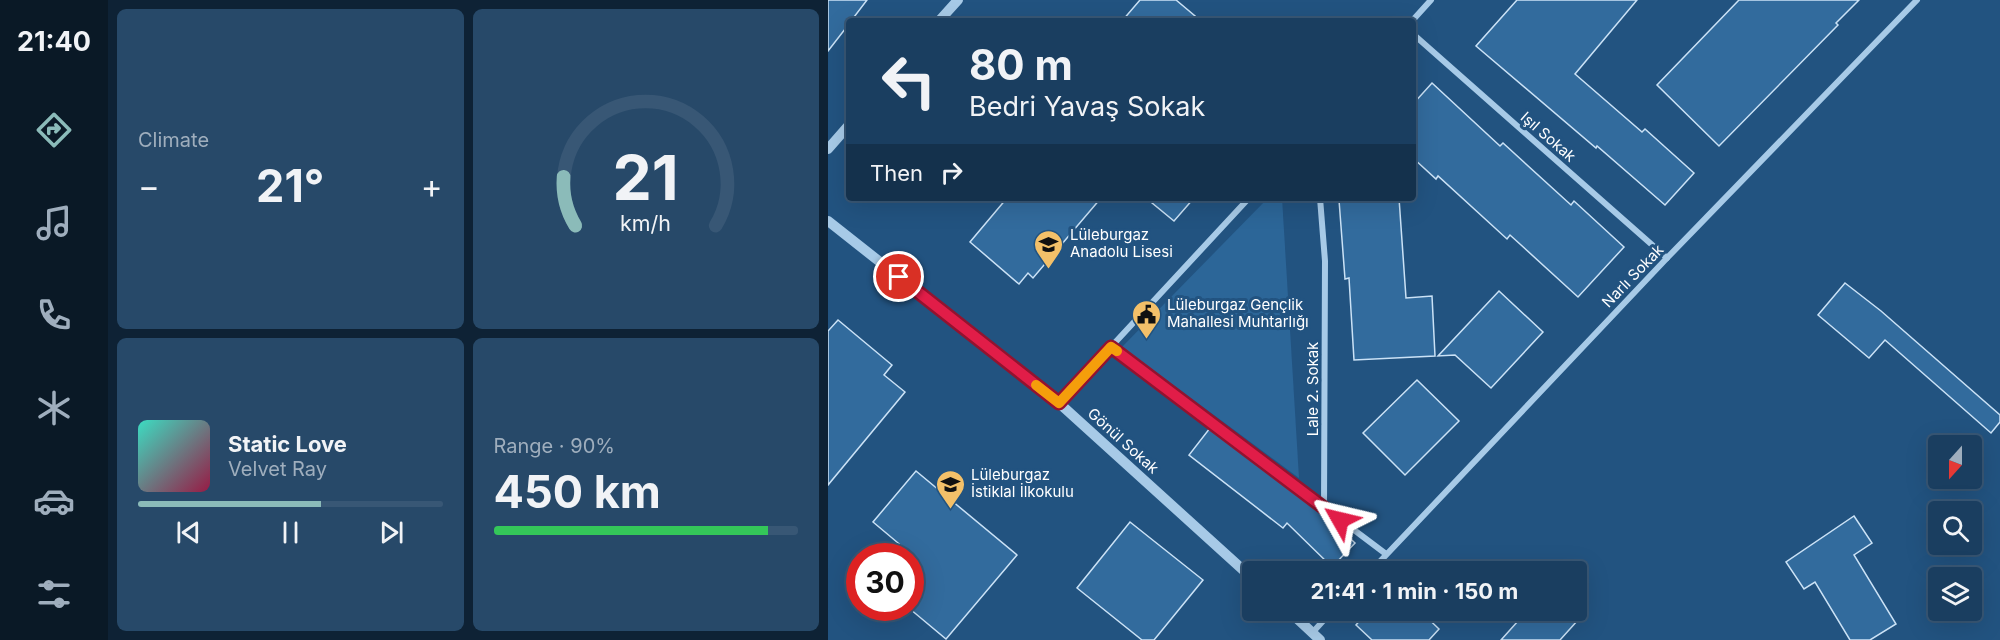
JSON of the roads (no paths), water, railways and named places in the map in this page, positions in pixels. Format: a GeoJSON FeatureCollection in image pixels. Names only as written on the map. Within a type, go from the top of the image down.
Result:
{"type":"FeatureCollection","features":[{"type":"Feature","properties":{"kind":"street"},"geometry":{"type":"LineString","coordinates":[[942,18],[958,0]]}},
{"type":"Feature","properties":{"kind":"street"},"geometry":{"type":"LineString","coordinates":[[1415,18],[1431,0]]}},
{"type":"Feature","properties":{"kind":"street","name":"Narlı Sokak"},"geometry":{"type":"LineString","coordinates":[[1380,561],[1667,258],[1917,0]]}},
{"type":"Feature","properties":{"kind":"street","name":"Işıl Sokak"},"geometry":{"type":"LineString","coordinates":[[1416,37],[1667,258]]}},
{"type":"Feature","properties":{"kind":"street"},"geometry":{"type":"LineString","coordinates":[[828,149],[846,128]]}},
{"type":"Feature","properties":{"kind":"street"},"geometry":{"type":"LineString","coordinates":[[1059,403],[1246,201]]}},
{"type":"Feature","properties":{"kind":"street","name":"Lale 2. Sokak"},"geometry":{"type":"LineString","coordinates":[[1320,201],[1325,261],[1324,508]]}},
{"type":"Feature","properties":{"kind":"street","name":"Gönül Sokak"},"geometry":{"type":"LineString","coordinates":[[828,220],[1059,403],[1242,569]]}},
{"type":"Feature","properties":{"kind":"street"},"geometry":{"type":"LineString","coordinates":[[1111,347],[1386,554]]}},
{"type":"Feature","properties":{"kind":"street"},"geometry":{"type":"LineString","coordinates":[[1300,621],[1317,636],[1326,621]]}},
{"type":"Feature","properties":{"kind":"place","name":"Lüleburgaz Anadolu Lisesi"},"geometry":{"type":"Point","coordinates":[1049,270]}},
{"type":"Feature","properties":{"kind":"place","name":"Lüleburgaz Gençlik Mahallesi Muhtarlığı"},"geometry":{"type":"Point","coordinates":[1146,340]}},
{"type":"Feature","properties":{"kind":"place","name":"Lüleburgaz İstiklal İlkokulu"},"geometry":{"type":"Point","coordinates":[950,510]}}]}
